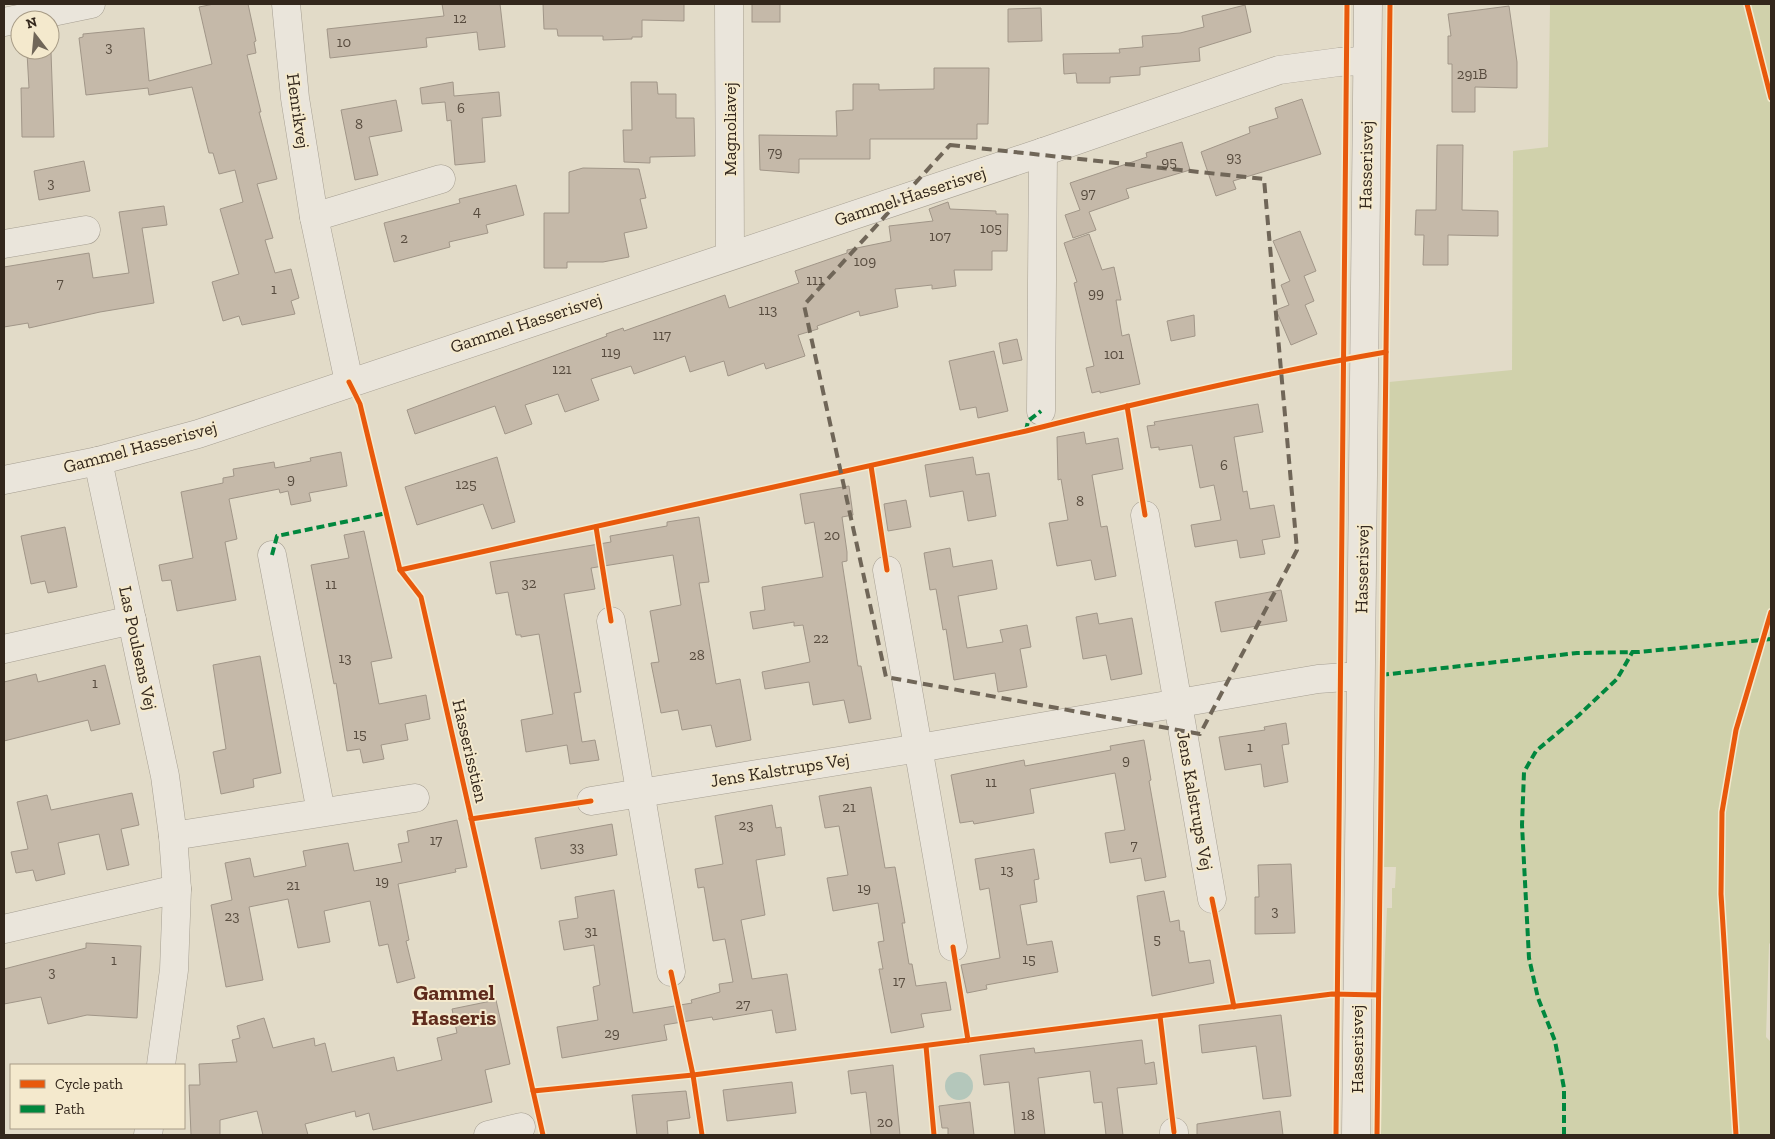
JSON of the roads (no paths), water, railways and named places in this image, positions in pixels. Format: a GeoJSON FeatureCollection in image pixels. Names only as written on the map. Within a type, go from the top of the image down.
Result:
{"type":"FeatureCollection","features":[{"type":"Feature","properties":{"kind":"street"},"geometry":{"type":"LineString","coordinates":[[4,22],[91,4]]}},
{"type":"Feature","properties":{"kind":"street","name":"Henrikvej"},"geometry":{"type":"LineString","coordinates":[[286,4],[295,98],[314,217],[350,382]]}},
{"type":"Feature","properties":{"kind":"street","name":"Magnoliavej"},"geometry":{"type":"LineString","coordinates":[[729,4],[730,255]]}},
{"type":"Feature","properties":{"kind":"street","name":"Hasserisvej"},"geometry":{"type":"LineString","coordinates":[[1356,1135],[1368,4]]}},
{"type":"Feature","properties":{"kind":"street","name":"Gammel Hasserisvej"},"geometry":{"type":"LineString","coordinates":[[4,480],[98,461],[198,434],[1043,152],[1279,70],[1340,62],[1367,61]]}},
{"type":"Feature","properties":{"kind":"street"},"geometry":{"type":"LineString","coordinates":[[1041,411],[1043,152]]}},
{"type":"Feature","properties":{"kind":"street"},"geometry":{"type":"LineString","coordinates":[[314,217],[441,179]]}},
{"type":"Feature","properties":{"kind":"street"},"geometry":{"type":"LineString","coordinates":[[4,244],[86,230]]}},
{"type":"Feature","properties":{"kind":"street","name":"Las Poulsens Vej"},"geometry":{"type":"LineString","coordinates":[[98,461],[165,776],[173,836],[177,889],[174,970],[161,1064]]}},
{"type":"Feature","properties":{"kind":"street","name":"Jens Kalstrups Vej"},"geometry":{"type":"LineString","coordinates":[[1145,515],[1212,900]]}},
{"type":"Feature","properties":{"kind":"street"},"geometry":{"type":"LineString","coordinates":[[272,555],[321,812]]}},
{"type":"Feature","properties":{"kind":"street"},"geometry":{"type":"LineString","coordinates":[[888,570],[953,947]]}},
{"type":"Feature","properties":{"kind":"street"},"geometry":{"type":"LineString","coordinates":[[4,649],[132,620]]}},
{"type":"Feature","properties":{"kind":"street"},"geometry":{"type":"LineString","coordinates":[[611,621],[671,972]]}},
{"type":"Feature","properties":{"kind":"street","name":"Jens Kalstrups Vej"},"geometry":{"type":"LineString","coordinates":[[592,801],[918,748],[1318,678],[1360,676]]}},
{"type":"Feature","properties":{"kind":"street"},"geometry":{"type":"LineString","coordinates":[[173,836],[415,798]]}},
{"type":"Feature","properties":{"kind":"street"},"geometry":{"type":"LineString","coordinates":[[4,929],[177,889]]}},
{"type":"Feature","properties":{"kind":"street"},"geometry":{"type":"LineString","coordinates":[[488,1135],[521,1127]]}},
{"type":"Feature","properties":{"kind":"district","name":"Gammel Hasseris"},"geometry":{"type":"Point","coordinates":[454,1004]}}]}
